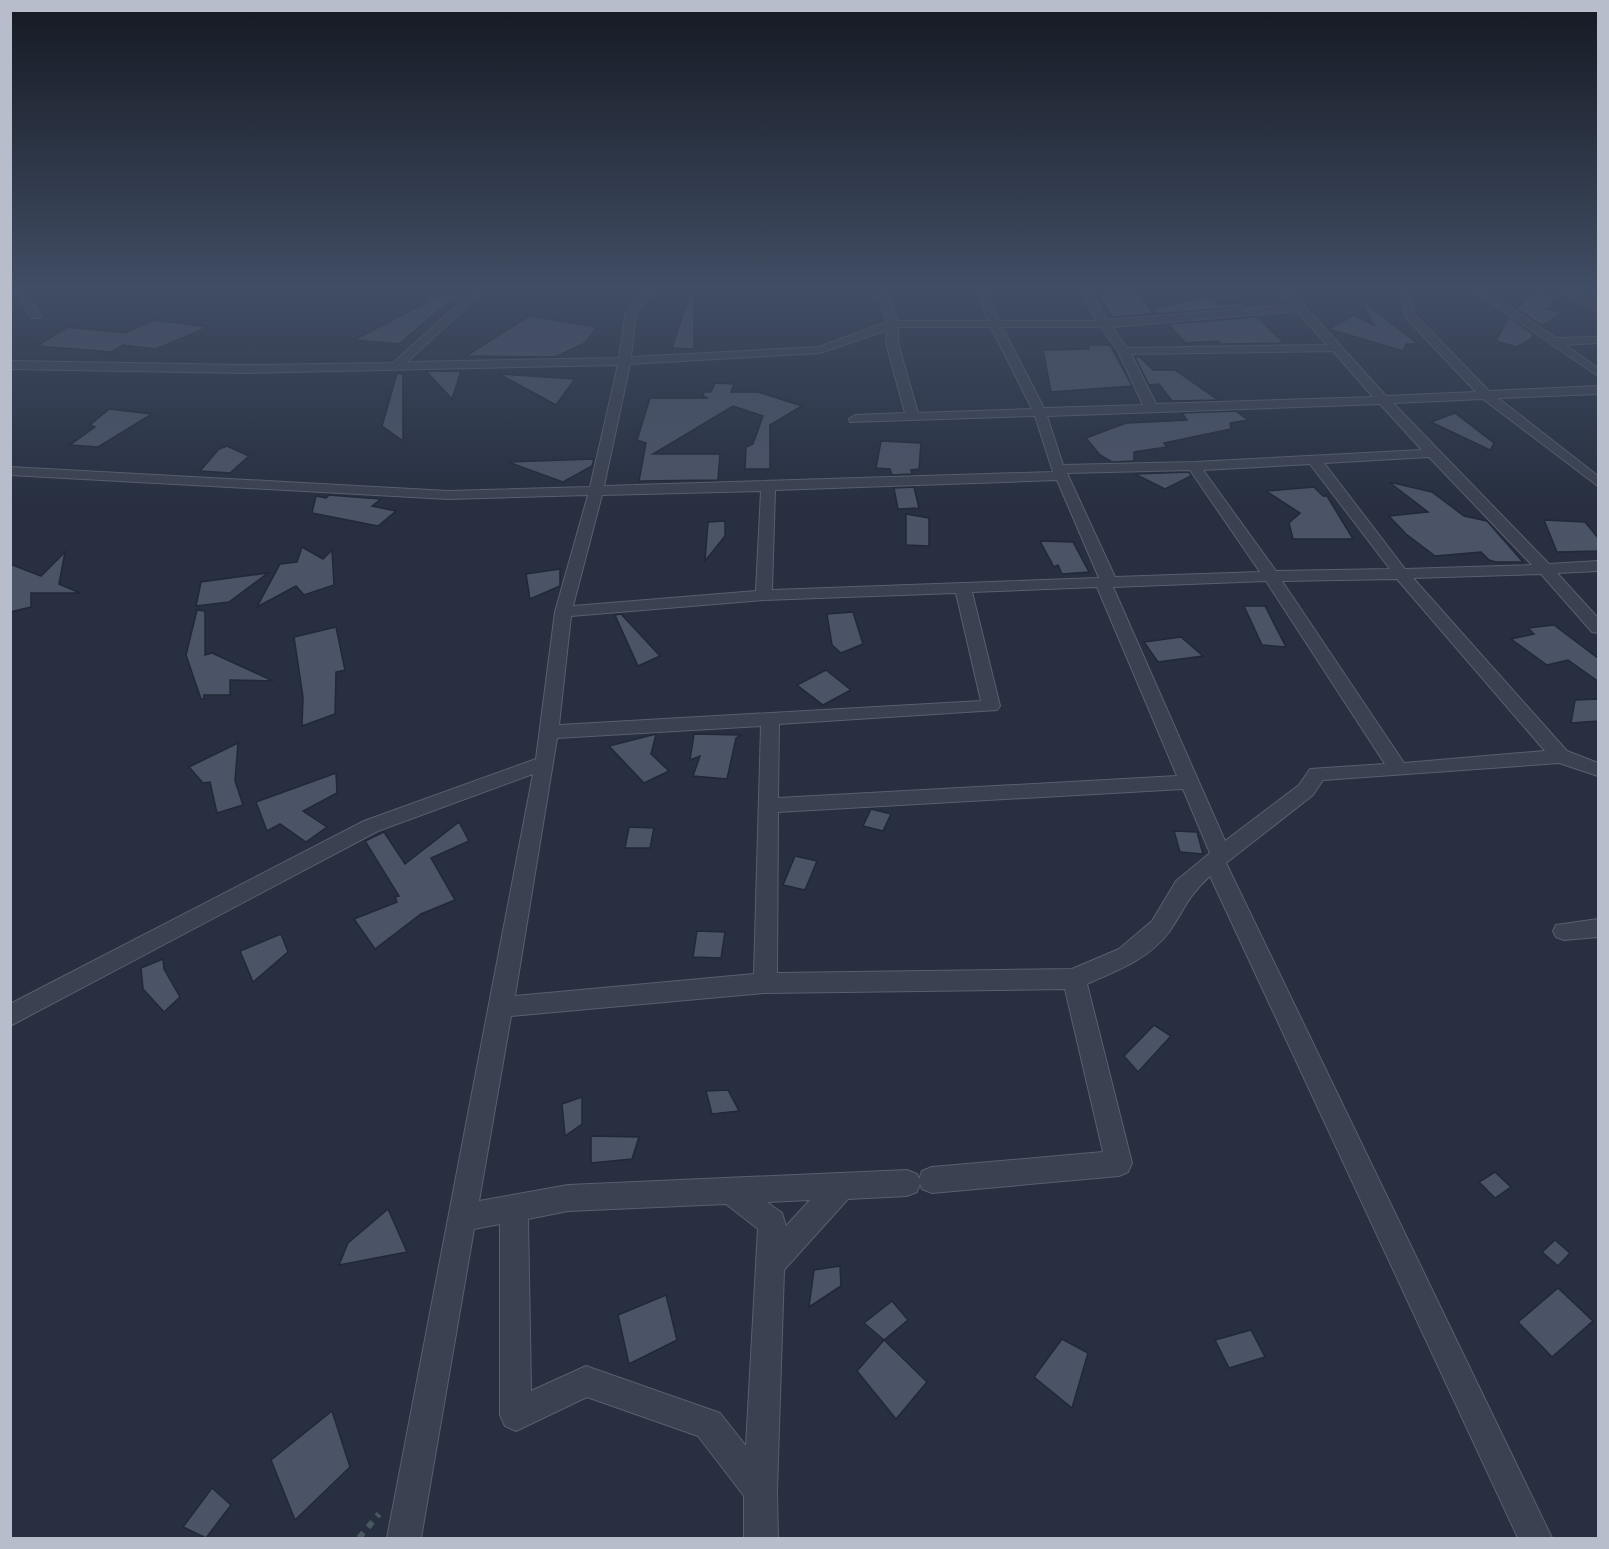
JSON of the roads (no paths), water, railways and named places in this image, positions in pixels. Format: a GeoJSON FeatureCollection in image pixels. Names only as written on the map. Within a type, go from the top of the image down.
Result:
{"type":"FeatureCollection","features":[{"type":"Feature","properties":{"kind":"street"},"geometry":{"type":"LineString","coordinates":[[396,366],[402,360]]}},
{"type":"Feature","properties":{"kind":"street"},"geometry":{"type":"LineString","coordinates":[[10,365],[245,369],[614,360]]}},
{"type":"Feature","properties":{"kind":"street"},"geometry":{"type":"LineString","coordinates":[[404,1539],[545,763],[563,612],[596,491],[625,360]]}},
{"type":"Feature","properties":{"kind":"street"},"geometry":{"type":"LineString","coordinates":[[896,360],[913,418]]}},
{"type":"Feature","properties":{"kind":"street"},"geometry":{"type":"LineString","coordinates":[[1013,360],[1040,414],[1060,472],[1190,782],[1217,858],[1535,1539]]}},
{"type":"Feature","properties":{"kind":"street"},"geometry":{"type":"LineString","coordinates":[[1128,360],[1152,410]]}},
{"type":"Feature","properties":{"kind":"street"},"geometry":{"type":"LineString","coordinates":[[1348,360],[1432,453],[1599,628]]}},
{"type":"Feature","properties":{"kind":"street"},"geometry":{"type":"LineString","coordinates":[[1453,360],[1486,394],[1599,482]]}},
{"type":"Feature","properties":{"kind":"street"},"geometry":{"type":"LineString","coordinates":[[1580,360],[1599,373]]}},
{"type":"Feature","properties":{"kind":"street"},"geometry":{"type":"LineString","coordinates":[[855,419],[1152,410],[1599,390]]}},
{"type":"Feature","properties":{"kind":"street"},"geometry":{"type":"LineString","coordinates":[[10,471],[448,495],[768,486],[1432,453]]}},
{"type":"Feature","properties":{"kind":"street"},"geometry":{"type":"LineString","coordinates":[[1313,458],[1401,574],[1560,756]]}},
{"type":"Feature","properties":{"kind":"street"},"geometry":{"type":"LineString","coordinates":[[1194,466],[1271,576],[1400,770]]}},
{"type":"Feature","properties":{"kind":"street"},"geometry":{"type":"LineString","coordinates":[[764,595],[768,486]]}},
{"type":"Feature","properties":{"kind":"street"},"geometry":{"type":"LineString","coordinates":[[563,612],[764,595],[1599,566]]}},
{"type":"Feature","properties":{"kind":"street"},"geometry":{"type":"LineString","coordinates":[[549,732],[991,706],[963,587]]}},
{"type":"Feature","properties":{"kind":"street"},"geometry":{"type":"LineString","coordinates":[[765,983],[770,719]]}},
{"type":"Feature","properties":{"kind":"street"},"geometry":{"type":"LineString","coordinates":[[500,1007],[765,983],[1074,979],[1127,956],[1160,927],[1184,887],[1217,858],[1306,790],[1317,774],[1400,770],[1560,756],[1599,770]]}},
{"type":"Feature","properties":{"kind":"street"},"geometry":{"type":"LineString","coordinates":[[10,1016],[371,826],[545,763]]}},
{"type":"Feature","properties":{"kind":"street"},"geometry":{"type":"LineString","coordinates":[[768,806],[1190,782]]}},
{"type":"Feature","properties":{"kind":"street"},"geometry":{"type":"LineString","coordinates":[[1564,931],[1599,928]]}},
{"type":"Feature","properties":{"kind":"street"},"geometry":{"type":"LineString","coordinates":[[462,1218],[568,1198],[920,1182],[1119,1163],[1074,979]]}},
{"type":"Feature","properties":{"kind":"street"},"geometry":{"type":"LineString","coordinates":[[770,1266],[841,1186]]}},
{"type":"Feature","properties":{"kind":"street"},"geometry":{"type":"LineString","coordinates":[[731,1191],[772,1223],[760,1491],[761,1539]]}},
{"type":"Feature","properties":{"kind":"street"},"geometry":{"type":"LineString","coordinates":[[514,1208],[516,1415],[586,1381],[709,1424],[760,1491]]}}]}
